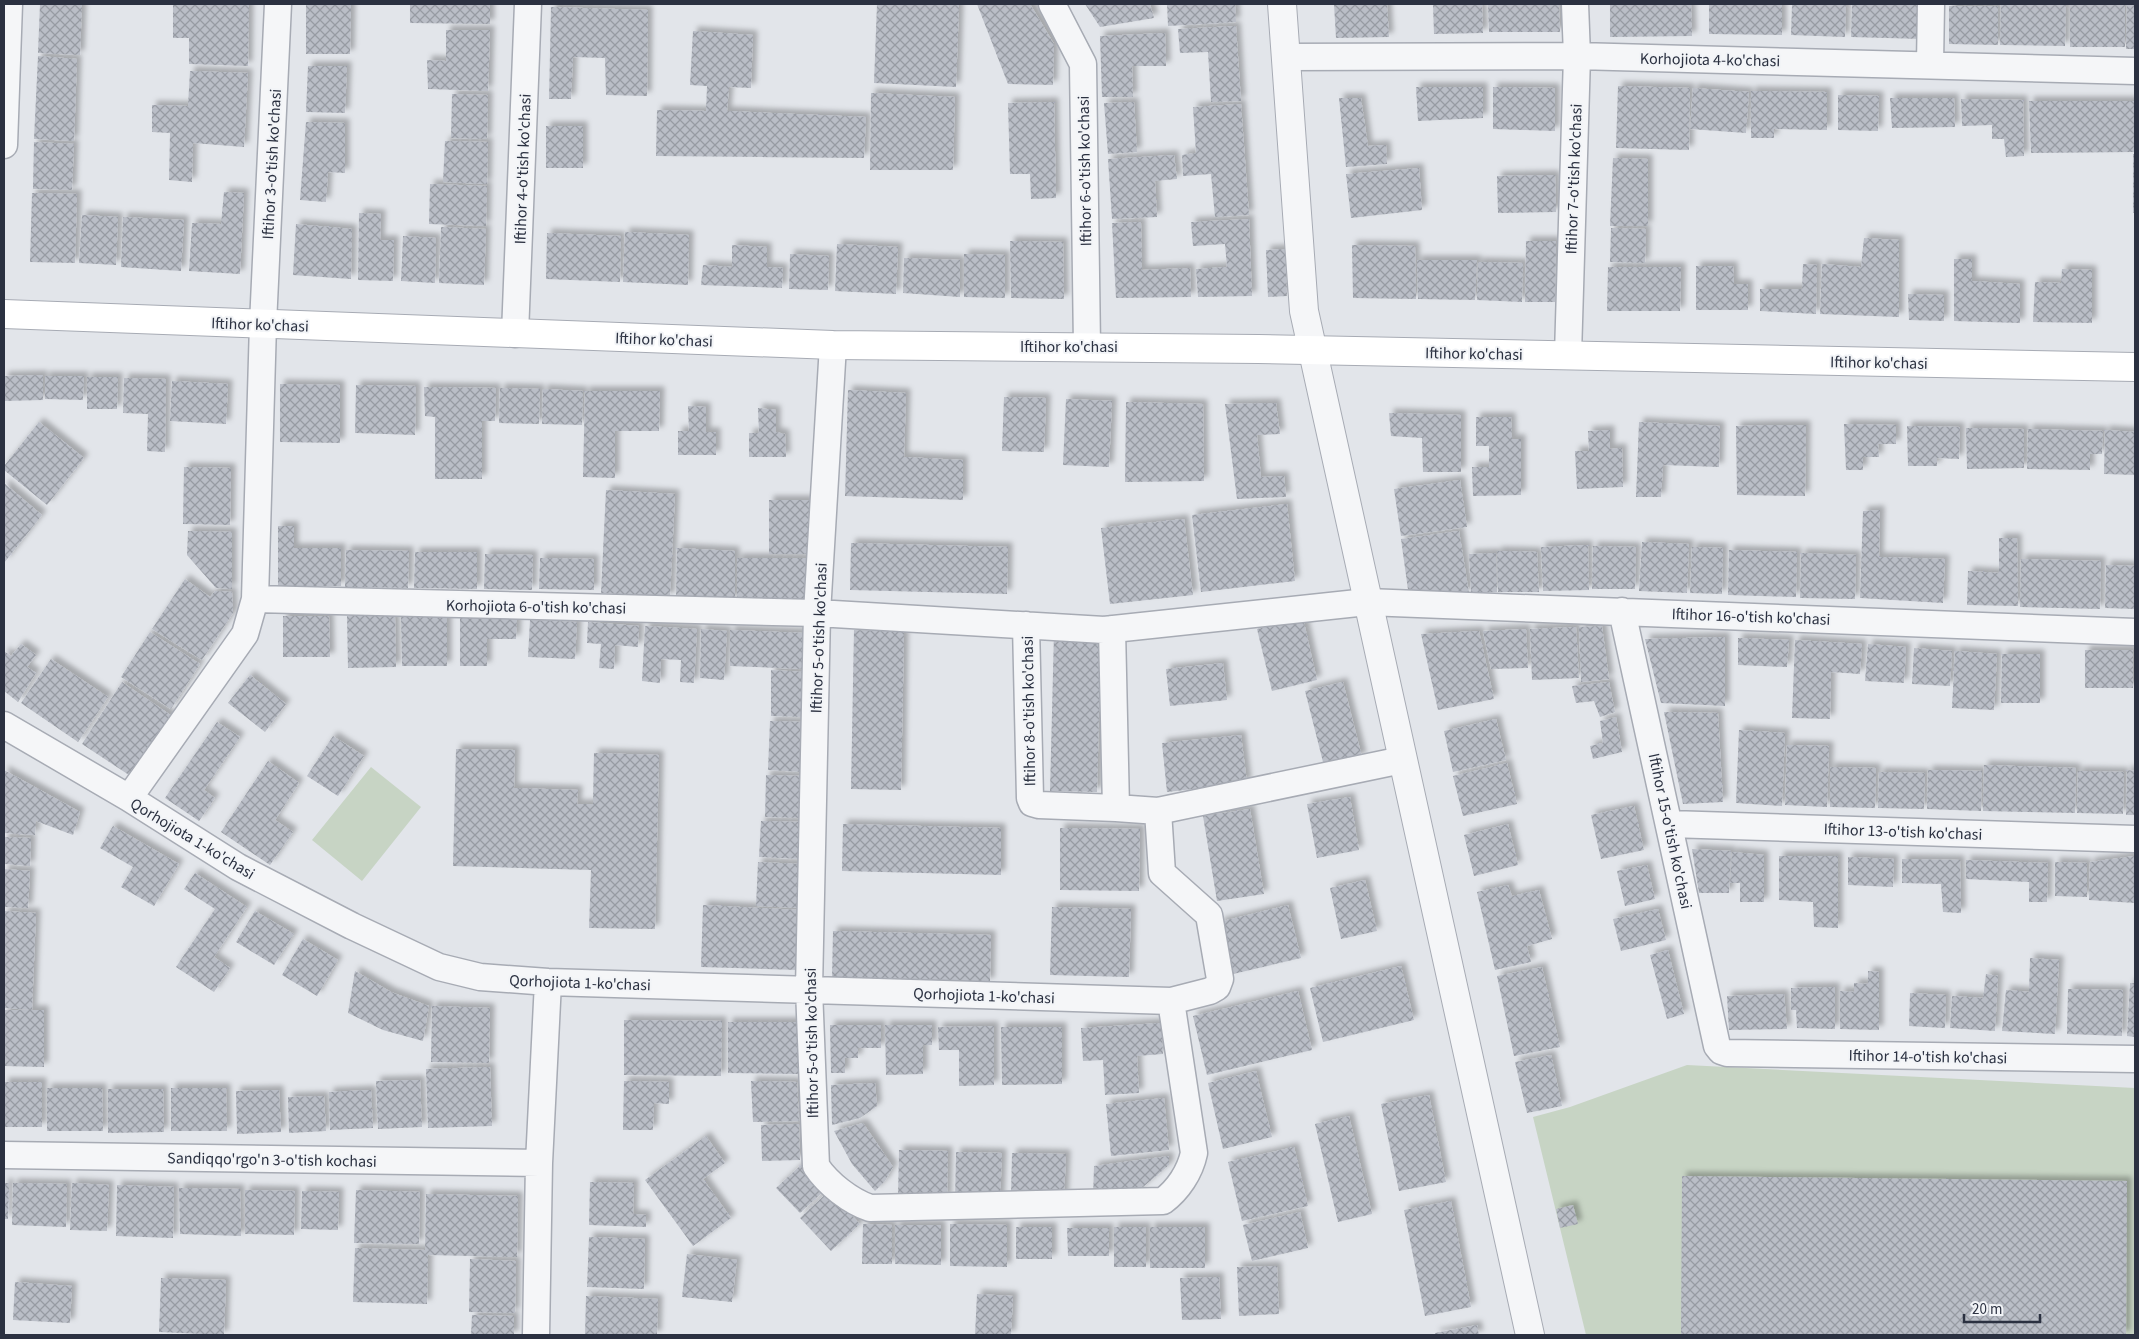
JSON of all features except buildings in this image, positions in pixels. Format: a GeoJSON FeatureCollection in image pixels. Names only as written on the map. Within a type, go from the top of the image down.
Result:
{"type":"FeatureCollection","features":[{"type":"Feature","properties":{"kind":"main road","name":"Iftihor ko'chasi"},"geometry":{"type":"LineString","coordinates":[[4,314],[834,345],[1087,346],[2135,367]]}},
{"type":"Feature","properties":{"kind":"street"},"geometry":{"type":"LineString","coordinates":[[4,145],[9,4]]}},
{"type":"Feature","properties":{"kind":"street","name":"Iftihor 3-o'tish ko'chasi"},"geometry":{"type":"LineString","coordinates":[[263,324],[278,4]]}},
{"type":"Feature","properties":{"kind":"street","name":"Iftihor 4-o'tish ko'chasi"},"geometry":{"type":"LineString","coordinates":[[515,334],[528,4]]}},
{"type":"Feature","properties":{"kind":"street","name":"Iftihor 6-o'tish ko'chasi"},"geometry":{"type":"LineString","coordinates":[[1052,4],[1083,64],[1087,346]]}},
{"type":"Feature","properties":{"kind":"street"},"geometry":{"type":"LineString","coordinates":[[1282,4],[1304,312],[1530,1335]]}},
{"type":"Feature","properties":{"kind":"street","name":"Iftihor 7-o'tish ko'chasi"},"geometry":{"type":"LineString","coordinates":[[1568,355],[1577,56],[1575,4]]}},
{"type":"Feature","properties":{"kind":"street"},"geometry":{"type":"LineString","coordinates":[[1930,64],[1931,4]]}},
{"type":"Feature","properties":{"kind":"street","name":"Korhojiota 4-ko'chasi"},"geometry":{"type":"LineString","coordinates":[[1286,56],[1577,56],[2135,71]]}},
{"type":"Feature","properties":{"kind":"street"},"geometry":{"type":"LineString","coordinates":[[129,798],[245,634],[255,599],[263,324]]}},
{"type":"Feature","properties":{"kind":"street","name":"Iftihor 5-o'tish ko'chasi"},"geometry":{"type":"LineString","coordinates":[[834,345],[817,613],[809,989],[816,1166],[821,1174],[854,1202],[870,1208],[1163,1201],[1174,1193],[1192,1164],[1194,1153],[1171,1001]]}},
{"type":"Feature","properties":{"kind":"street","name":"Korhojiota 6-o'tish ko'chasi"},"geometry":{"type":"LineString","coordinates":[[255,599],[817,613]]}},
{"type":"Feature","properties":{"kind":"street","name":"Iftihor 8-o'tish ko'chasi"},"geometry":{"type":"LineString","coordinates":[[817,613],[1112,629],[1367,602]]}},
{"type":"Feature","properties":{"kind":"street","name":"Iftihor 16-o'tish ko'chasi"},"geometry":{"type":"LineString","coordinates":[[1367,602],[2135,632]]}},
{"type":"Feature","properties":{"kind":"street","name":"Iftihor 15-o'tish ko'chasi"},"geometry":{"type":"LineString","coordinates":[[1622,611],[1717,1046],[1720,1051]]}},
{"type":"Feature","properties":{"kind":"street","name":"Iftihor 8-o'tish ko'chasi"},"geometry":{"type":"LineString","coordinates":[[1026,625],[1030,798],[1032,803],[1039,805],[1158,811],[1402,760]]}},
{"type":"Feature","properties":{"kind":"street"},"geometry":{"type":"LineString","coordinates":[[1112,629],[1116,808]]}},
{"type":"Feature","properties":{"kind":"street","name":"Qorhojiota 1-ko'chasi"},"geometry":{"type":"LineString","coordinates":[[4,725],[129,798],[238,867],[352,926],[439,967],[480,977],[548,982],[1171,1001],[1210,991],[1217,987],[1220,979],[1209,915],[1162,873],[1158,811]]}},
{"type":"Feature","properties":{"kind":"street","name":"Iftihor 13-o'tish ko'chasi"},"geometry":{"type":"LineString","coordinates":[[1670,824],[2135,839]]}},
{"type":"Feature","properties":{"kind":"street"},"geometry":{"type":"LineString","coordinates":[[536,1335],[540,1163],[548,982]]}},
{"type":"Feature","properties":{"kind":"street","name":"Iftihor 14-o'tish ko'chasi"},"geometry":{"type":"LineString","coordinates":[[1720,1051],[1737,1053],[2135,1059]]}},
{"type":"Feature","properties":{"kind":"street","name":"Sandiqqo'rgo'n 3-o'tish kochasi"},"geometry":{"type":"LineString","coordinates":[[4,1155],[540,1163]]}},
{"type":"Feature","properties":{"kind":"green space"},"geometry":{"type":"Polygon","coordinates":[[[371,767],[421,807],[362,881],[312,840],[371,767]]]}},
{"type":"Feature","properties":{"kind":"green space"},"geometry":{"type":"Polygon","coordinates":[[[1687,1065],[2135,1088],[2135,1335],[1586,1335],[1533,1117],[1570,1107],[1687,1065]]]}}]}
